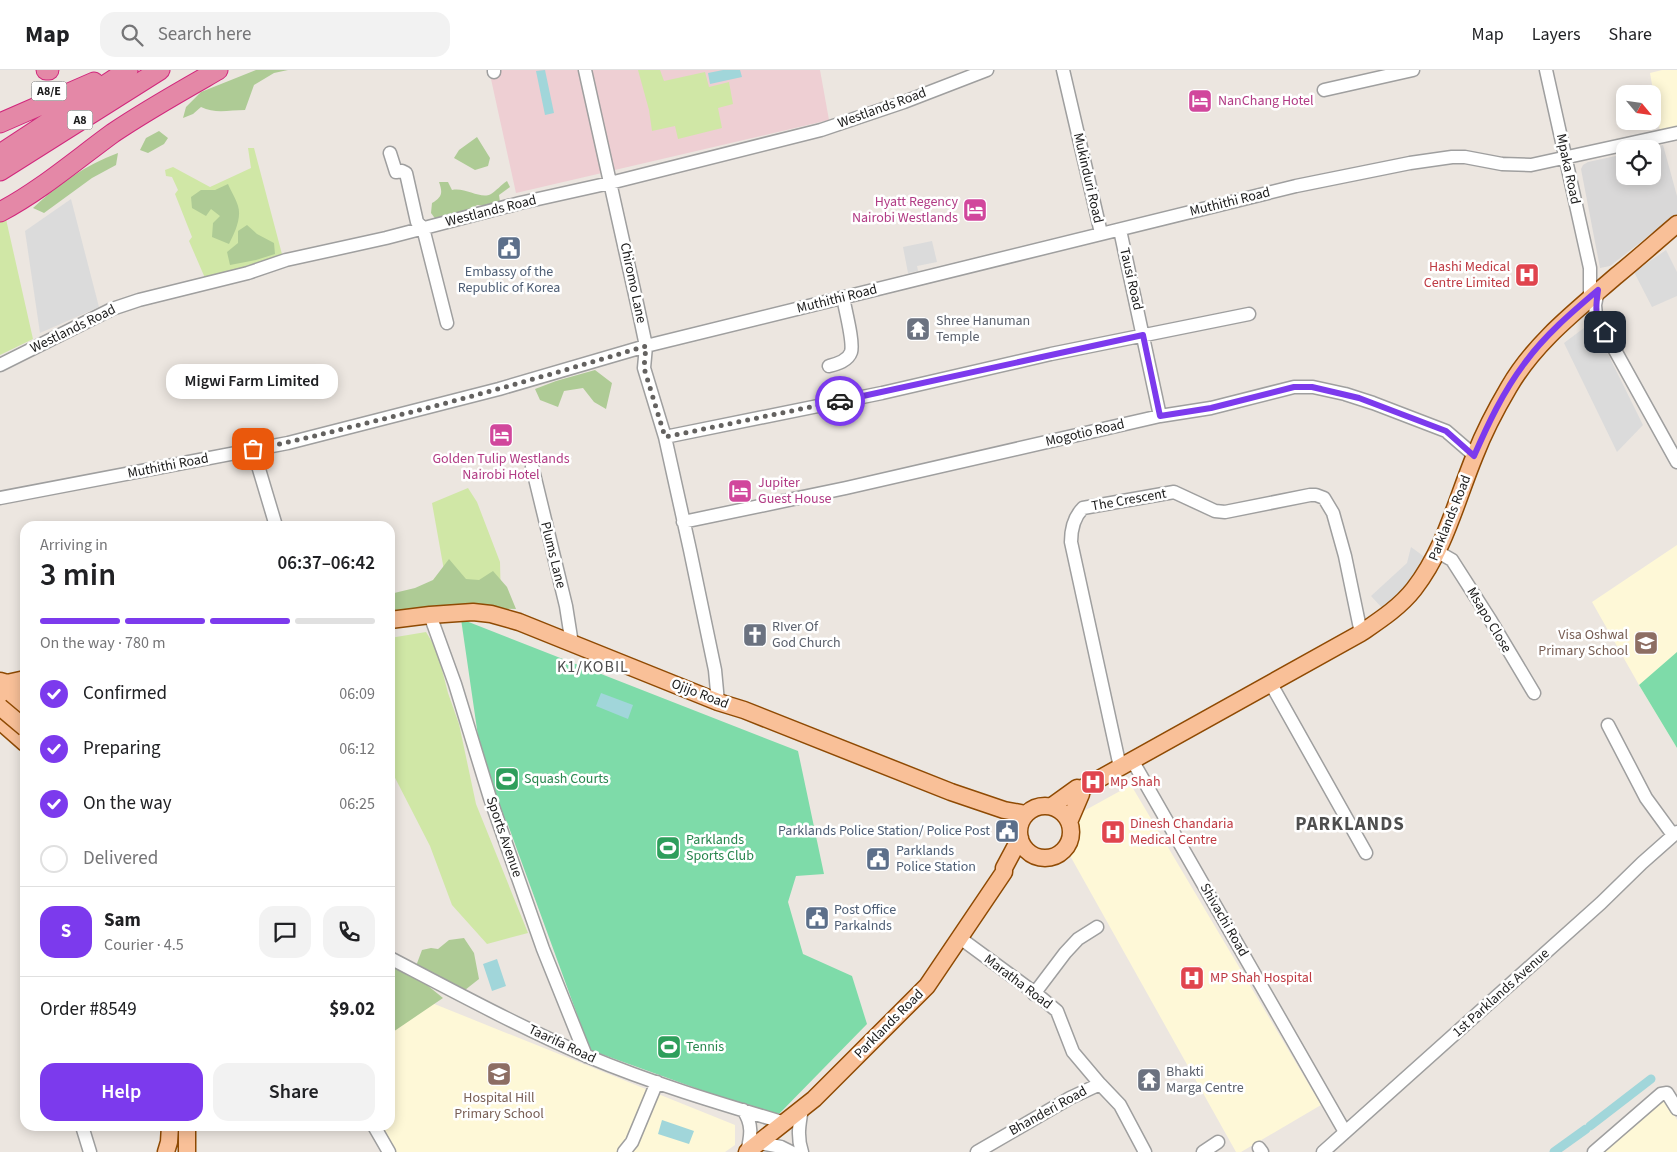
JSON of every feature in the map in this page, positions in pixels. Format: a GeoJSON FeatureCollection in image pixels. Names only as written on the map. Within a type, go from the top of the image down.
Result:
{"type":"FeatureCollection","features":[{"type":"Feature","properties":{"kind":"highway","name":"A8/E"},"geometry":{"type":"LineString","coordinates":[[0,112],[98,70]]}},
{"type":"Feature","properties":{"kind":"highway","name":"A8/E"},"geometry":{"type":"LineString","coordinates":[[0,123],[122,70]]}},
{"type":"Feature","properties":{"kind":"highway","name":"A8"},"geometry":{"type":"LineString","coordinates":[[0,154],[128,70]]}},
{"type":"Feature","properties":{"kind":"highway","name":"A8"},"geometry":{"type":"LineString","coordinates":[[0,171],[160,70]]}},
{"type":"Feature","properties":{"kind":"highway"},"geometry":{"type":"LineString","coordinates":[[0,212],[54,177],[135,118],[218,70]]}},
{"type":"Feature","properties":{"kind":"main road","name":"Parklands Road"},"geometry":{"type":"LineString","coordinates":[[1052,806],[1077,788],[1081,789],[1362,633],[1406,598],[1422,578],[1438,552],[1474,456],[1490,422],[1534,350],[1594,293],[1677,224]]}},
{"type":"Feature","properties":{"kind":"main road","name":"Ojijo Road"},"geometry":{"type":"LineString","coordinates":[[395,619],[473,612],[491,614],[518,622],[951,792],[1004,810],[1026,814]]}},
{"type":"Feature","properties":{"kind":"main road"},"geometry":{"type":"LineString","coordinates":[[0,681],[7,683],[20,680]]}},
{"type":"Feature","properties":{"kind":"main road"},"geometry":{"type":"LineString","coordinates":[[1,701],[20,695]]}},
{"type":"Feature","properties":{"kind":"main road"},"geometry":{"type":"LineString","coordinates":[[1,701],[20,710]]}},
{"type":"Feature","properties":{"kind":"main road"},"geometry":{"type":"LineString","coordinates":[[1,701],[20,722]]}},
{"type":"Feature","properties":{"kind":"main road"},"geometry":{"type":"LineString","coordinates":[[0,721],[20,739]]}},
{"type":"Feature","properties":{"kind":"main road"},"geometry":{"type":"LineString","coordinates":[[0,734],[20,750]]}},
{"type":"Feature","properties":{"kind":"main road"},"geometry":{"type":"LineString","coordinates":[[1069,822],[1081,794],[1081,789]]}},
{"type":"Feature","properties":{"kind":"main road"},"geometry":{"type":"LineString","coordinates":[[1004,810],[1019,834],[1024,847],[1030,853],[1039,857],[1047,858],[1062,852],[1070,838],[1071,830],[1069,822],[1059,810],[1052,806],[1042,806],[1033,808],[1026,814],[1021,822],[1019,834]]}},
{"type":"Feature","properties":{"kind":"main road","name":"Parklands Road"},"geometry":{"type":"LineString","coordinates":[[1004,872],[1019,834]]}},
{"type":"Feature","properties":{"kind":"main road","name":"Parklands Road"},"geometry":{"type":"LineString","coordinates":[[751,1149],[802,1109],[926,986],[1004,872],[1019,863],[1039,857]]}},
{"type":"Feature","properties":{"kind":"main road"},"geometry":{"type":"LineString","coordinates":[[166,1152],[169,1131]]}},
{"type":"Feature","properties":{"kind":"main road"},"geometry":{"type":"LineString","coordinates":[[187,1152],[188,1131]]}},
{"type":"Feature","properties":{"kind":"street","name":"Chiromo Lane"},"geometry":{"type":"LineString","coordinates":[[585,70],[646,346],[644,368],[665,437],[715,670],[718,702]]}},
{"type":"Feature","properties":{"kind":"street","name":"Westlands Road"},"geometry":{"type":"LineString","coordinates":[[0,365],[112,309],[166,293],[248,273],[286,260],[423,228],[520,202],[610,183],[821,130],[987,70]]}},
{"type":"Feature","properties":{"kind":"street","name":"Mukinduri Road"},"geometry":{"type":"LineString","coordinates":[[1063,70],[1101,234]]}},
{"type":"Feature","properties":{"kind":"street"},"geometry":{"type":"LineString","coordinates":[[1324,90],[1413,70]]}},
{"type":"Feature","properties":{"kind":"street","name":"Mpaka Road"},"geometry":{"type":"LineString","coordinates":[[1546,70],[1590,268],[1596,316]]}},
{"type":"Feature","properties":{"kind":"street","name":"Muthithi Road"},"geometry":{"type":"LineString","coordinates":[[0,498],[288,443],[537,379],[646,346],[1296,186],[1435,159],[1464,157],[1502,164],[1522,165],[1677,133]]}},
{"type":"Feature","properties":{"kind":"street"},"geometry":{"type":"LineString","coordinates":[[390,153],[396,172],[402,171],[406,173],[417,222],[423,228],[446,323]]}},
{"type":"Feature","properties":{"kind":"street","name":"Tausi Road"},"geometry":{"type":"LineString","coordinates":[[1120,230],[1160,416]]}},
{"type":"Feature","properties":{"kind":"street"},"geometry":{"type":"LineString","coordinates":[[1590,268],[1597,275],[1614,278]]}},
{"type":"Feature","properties":{"kind":"street"},"geometry":{"type":"LineString","coordinates":[[829,366],[840,363],[851,351],[852,343],[843,297]]}},
{"type":"Feature","properties":{"kind":"street"},"geometry":{"type":"LineString","coordinates":[[1567,319],[1584,312],[1590,312],[1596,316],[1677,462]]}},
{"type":"Feature","properties":{"kind":"street"},"geometry":{"type":"LineString","coordinates":[[665,437],[882,393],[1143,335],[1249,314]]}},
{"type":"Feature","properties":{"kind":"street","name":"Mogotio Road"},"geometry":{"type":"LineString","coordinates":[[683,522],[846,488],[1160,416],[1211,408],[1294,387],[1312,387],[1345,394],[1373,403],[1446,431],[1474,456]]}},
{"type":"Feature","properties":{"kind":"street"},"geometry":{"type":"LineString","coordinates":[[253,449],[275,521]]}},
{"type":"Feature","properties":{"kind":"street","name":"Plums Lane"},"geometry":{"type":"LineString","coordinates":[[532,466],[566,606],[572,644]]}},
{"type":"Feature","properties":{"kind":"street","name":"The Crescent"},"geometry":{"type":"LineString","coordinates":[[1126,764],[1071,542],[1075,520],[1084,508],[1174,492],[1214,512],[1225,512],[1310,495],[1320,496],[1328,502],[1338,528],[1362,633]]}},
{"type":"Feature","properties":{"kind":"street","name":"Msapo Close"},"geometry":{"type":"LineString","coordinates":[[1438,552],[1452,560],[1534,693]]}},
{"type":"Feature","properties":{"kind":"street","name":"Sports Avenue"},"geometry":{"type":"LineString","coordinates":[[430,615],[455,684],[490,798],[540,940],[586,1056]]}},
{"type":"Feature","properties":{"kind":"street"},"geometry":{"type":"LineString","coordinates":[[1271,684],[1366,854]]}},
{"type":"Feature","properties":{"kind":"street"},"geometry":{"type":"LineString","coordinates":[[1608,725],[1646,798],[1675,834]]}},
{"type":"Feature","properties":{"kind":"street","name":"Shivachi Road"},"geometry":{"type":"LineString","coordinates":[[1126,764],[1345,1132]]}},
{"type":"Feature","properties":{"kind":"street","name":"1st Parklands Avenue"},"geometry":{"type":"LineString","coordinates":[[1323,1152],[1675,834]]}},
{"type":"Feature","properties":{"kind":"street"},"geometry":{"type":"LineString","coordinates":[[1034,994],[1078,939],[1097,927]]}},
{"type":"Feature","properties":{"kind":"street","name":"Maratha Road"},"geometry":{"type":"LineString","coordinates":[[960,938],[1057,1011],[1073,1052],[1100,1084]]}},
{"type":"Feature","properties":{"kind":"street","name":"Taarifa Road"},"geometry":{"type":"LineString","coordinates":[[395,961],[502,1016],[586,1056],[657,1082],[785,1123]]}},
{"type":"Feature","properties":{"kind":"street"},"geometry":{"type":"LineString","coordinates":[[624,1152],[632,1142],[657,1082]]}},
{"type":"Feature","properties":{"kind":"street","name":"Bhanderi Road"},"geometry":{"type":"LineString","coordinates":[[977,1152],[1070,1098],[1100,1084],[1120,1105],[1146,1152]]}},
{"type":"Feature","properties":{"kind":"street"},"geometry":{"type":"LineString","coordinates":[[1594,1152],[1661,1094],[1667,1093],[1677,1109]]}},
{"type":"Feature","properties":{"kind":"street"},"geometry":{"type":"LineString","coordinates":[[802,1109],[798,1129],[802,1152]]}},
{"type":"Feature","properties":{"kind":"street"},"geometry":{"type":"LineString","coordinates":[[743,1110],[749,1118],[751,1125],[751,1149],[781,1147],[791,1152]]}},
{"type":"Feature","properties":{"kind":"street"},"geometry":{"type":"LineString","coordinates":[[84,1131],[90,1152]]}},
{"type":"Feature","properties":{"kind":"street"},"geometry":{"type":"LineString","coordinates":[[377,1131],[389,1152]]}},
{"type":"Feature","properties":{"kind":"street"},"geometry":{"type":"LineString","coordinates":[[1203,1152],[1218,1142]]}},
{"type":"Feature","properties":{"kind":"shaded area"},"geometry":{"type":"Polygon","coordinates":[[[489,70],[820,70],[829,120],[516,193],[489,70]]]}},
{"type":"Feature","properties":{"kind":"shaded area"},"geometry":{"type":"Polygon","coordinates":[[[1662,70],[1677,70],[1677,128],[1660,131],[1661,85],[1652,85],[1650,73],[1662,70]]]}},
{"type":"Feature","properties":{"kind":"shaded area"},"geometry":{"type":"Polygon","coordinates":[[[1663,145],[1677,196],[1677,214],[1610,266],[1600,268],[1581,169],[1588,162],[1616,156],[1616,185],[1661,185],[1661,146],[1663,145]]]}},
{"type":"Feature","properties":{"kind":"shaded area"},"geometry":{"type":"Polygon","coordinates":[[[71,199],[99,307],[40,333],[25,231],[71,199]]]}},
{"type":"Feature","properties":{"kind":"shaded area"},"geometry":{"type":"Polygon","coordinates":[[[932,241],[937,262],[917,266],[918,271],[908,273],[903,247],[932,241]]]}},
{"type":"Feature","properties":{"kind":"shaded area"},"geometry":{"type":"Polygon","coordinates":[[[1666,250],[1677,272],[1677,296],[1652,307],[1634,272],[1666,250]]]}},
{"type":"Feature","properties":{"kind":"shaded area"},"geometry":{"type":"Polygon","coordinates":[[[1592,322],[1643,425],[1617,452],[1564,343],[1592,322]]]}},
{"type":"Feature","properties":{"kind":"shaded area","name":"Visa Oshwal Primary School"},"geometry":{"type":"Polygon","coordinates":[[[1677,545],[1677,748],[1592,602],[1677,545]]]}},
{"type":"Feature","properties":{"kind":"shaded area"},"geometry":{"type":"Polygon","coordinates":[[[1411,547],[1426,558],[1411,583],[1383,609],[1371,596],[1407,563],[1411,547]]]}},
{"type":"Feature","properties":{"kind":"shaded area","name":"MP Shah Hospital"},"geometry":{"type":"Polygon","coordinates":[[[1131,785],[1321,1105],[1241,1152],[1236,1152],[1068,852],[1082,812],[1131,785]]]}},
{"type":"Feature","properties":{"kind":"shaded area","name":"Hospital Hill Primary School"},"geometry":{"type":"Polygon","coordinates":[[[427,1001],[735,1125],[735,1145],[725,1152],[395,1152],[383,1131],[395,1131],[395,1020],[427,1001]]]}},
{"type":"Feature","properties":{"kind":"shaded area"},"geometry":{"type":"Polygon","coordinates":[[[1665,1099],[1677,1120],[1677,1152],[1603,1152],[1665,1099]]]}},
{"type":"Feature","properties":{"kind":"green space"},"geometry":{"type":"Polygon","coordinates":[[[256,70],[288,70],[274,73],[254,85],[245,110],[217,111],[201,107],[193,114],[183,118],[186,107],[201,92],[256,70]]]}},
{"type":"Feature","properties":{"kind":"green space"},"geometry":{"type":"Polygon","coordinates":[[[638,70],[660,70],[664,81],[705,72],[709,87],[729,82],[733,104],[718,108],[722,128],[678,139],[675,126],[652,131],[649,110],[638,70]]]}},
{"type":"Feature","properties":{"kind":"green space"},"geometry":{"type":"Polygon","coordinates":[[[159,131],[168,138],[164,144],[148,153],[140,150],[146,138],[159,131]]]}},
{"type":"Feature","properties":{"kind":"green space"},"geometry":{"type":"Polygon","coordinates":[[[477,137],[490,158],[488,166],[475,170],[454,158],[459,150],[477,137]]]}},
{"type":"Feature","properties":{"kind":"green space"},"geometry":{"type":"Polygon","coordinates":[[[248,148],[254,148],[283,258],[205,278],[189,241],[192,237],[175,194],[178,190],[172,177],[166,176],[165,170],[173,167],[210,187],[251,168],[248,148]]]}},
{"type":"Feature","properties":{"kind":"green space"},"geometry":{"type":"Polygon","coordinates":[[[118,153],[116,165],[92,178],[44,213],[33,208],[73,176],[118,153]]]}},
{"type":"Feature","properties":{"kind":"green space"},"geometry":{"type":"Polygon","coordinates":[[[507,181],[510,187],[499,195],[500,202],[491,206],[477,205],[468,211],[437,221],[431,213],[432,203],[441,194],[439,182],[448,182],[452,190],[463,190],[478,195],[487,195],[493,193],[507,181]]]}},
{"type":"Feature","properties":{"kind":"green space"},"geometry":{"type":"Polygon","coordinates":[[[228,184],[239,211],[237,226],[229,244],[212,237],[213,223],[220,216],[211,209],[206,216],[192,208],[191,197],[201,190],[215,190],[228,184]]]}},
{"type":"Feature","properties":{"kind":"green space"},"geometry":{"type":"Polygon","coordinates":[[[6,219],[33,339],[0,355],[0,221],[6,219]]]}},
{"type":"Feature","properties":{"kind":"green space"},"geometry":{"type":"Polygon","coordinates":[[[247,225],[257,234],[274,243],[275,254],[230,265],[227,252],[238,243],[238,231],[247,225]]]}},
{"type":"Feature","properties":{"kind":"green space"},"geometry":{"type":"Polygon","coordinates":[[[595,370],[612,383],[606,409],[594,402],[583,388],[564,391],[558,407],[540,400],[535,389],[556,381],[595,370]]]}},
{"type":"Feature","properties":{"kind":"green space"},"geometry":{"type":"Polygon","coordinates":[[[468,488],[477,502],[500,562],[501,603],[450,604],[432,503],[468,488]]]}},
{"type":"Feature","properties":{"kind":"green space"},"geometry":{"type":"Polygon","coordinates":[[[449,559],[466,579],[479,580],[493,571],[507,587],[516,609],[466,608],[439,605],[395,611],[395,593],[415,588],[433,580],[449,559]]]}},
{"type":"Feature","properties":{"kind":"green space","name":"Parklands Sports Club"},"geometry":{"type":"Polygon","coordinates":[[[461,619],[798,751],[824,874],[796,876],[788,902],[803,954],[852,976],[867,1024],[776,1117],[590,1050],[507,822],[486,791],[461,619]]]}},
{"type":"Feature","properties":{"kind":"green space"},"geometry":{"type":"Polygon","coordinates":[[[426,632],[437,650],[448,693],[459,724],[476,804],[528,933],[487,944],[452,905],[430,846],[395,778],[395,637],[426,632]]]}},
{"type":"Feature","properties":{"kind":"green space"},"geometry":{"type":"Polygon","coordinates":[[[1677,652],[1677,748],[1639,685],[1677,652]]]}},
{"type":"Feature","properties":{"kind":"green space"},"geometry":{"type":"Polygon","coordinates":[[[464,938],[474,953],[479,979],[465,990],[416,966],[422,950],[438,949],[449,940],[464,938]]]}},
{"type":"Feature","properties":{"kind":"green space"},"geometry":{"type":"Polygon","coordinates":[[[395,959],[443,998],[395,1031],[395,959]]]}},
{"type":"Feature","properties":{"kind":"water"},"geometry":{"type":"Polygon","coordinates":[[[545,70],[554,113],[545,115],[536,71],[545,70]]]}},
{"type":"Feature","properties":{"kind":"water"},"geometry":{"type":"Polygon","coordinates":[[[723,70],[740,70],[742,77],[710,84],[708,73],[723,70]]]}},
{"type":"Feature","properties":{"kind":"water"},"geometry":{"type":"Polygon","coordinates":[[[601,693],[633,705],[628,719],[596,706],[601,693]]]}},
{"type":"Feature","properties":{"kind":"water"},"geometry":{"type":"Polygon","coordinates":[[[497,959],[506,986],[492,991],[483,964],[497,959]]]}},
{"type":"Feature","properties":{"kind":"water"},"geometry":{"type":"Polygon","coordinates":[[[662,1120],[694,1131],[689,1144],[658,1134],[662,1120]]]}},
{"type":"Feature","properties":{"kind":"waterway"},"geometry":{"type":"LineString","coordinates":[[1590,1126],[1651,1079]]}},
{"type":"Feature","properties":{"kind":"waterway"},"geometry":{"type":"LineString","coordinates":[[1554,1152],[1586,1129]]}},
{"type":"Feature","properties":{"kind":"way so far"},"geometry":{"type":"LineString","coordinates":[[253,449],[288,443],[442,404],[546,376],[646,346],[644,368],[665,437],[840,401]]}},
{"type":"Feature","properties":{"kind":"place","name":"NanChang Hotel"},"geometry":{"type":"Point","coordinates":[1200,101]}},
{"type":"Feature","properties":{"kind":"place","name":"Hyatt Regency Nairobi Westlands"},"geometry":{"type":"Point","coordinates":[975,210]}},
{"type":"Feature","properties":{"kind":"place","name":"Embassy of the Republic of Korea"},"geometry":{"type":"Point","coordinates":[509,248]}},
{"type":"Feature","properties":{"kind":"place","name":"Hashi Medical Centre Limited"},"geometry":{"type":"Point","coordinates":[1527,275]}},
{"type":"Feature","properties":{"kind":"place","name":"Shree Hanuman Temple"},"geometry":{"type":"Point","coordinates":[918,329]}},
{"type":"Feature","properties":{"kind":"place","name":"Golden Tulip Westlands Nairobi Hotel"},"geometry":{"type":"Point","coordinates":[501,435]}},
{"type":"Feature","properties":{"kind":"place","name":"Migwi Farm Limited"},"geometry":{"type":"Point","coordinates":[253,449]}},
{"type":"Feature","properties":{"kind":"place","name":"Jupiter Guest House"},"geometry":{"type":"Point","coordinates":[740,491]}},
{"type":"Feature","properties":{"kind":"place","name":"RIver Of God Church"},"geometry":{"type":"Point","coordinates":[755,635]}},
{"type":"Feature","properties":{"kind":"place","name":"Visa Oshwal Primary School"},"geometry":{"type":"Point","coordinates":[1646,643]}},
{"type":"Feature","properties":{"kind":"place","name":"Squash Courts"},"geometry":{"type":"Point","coordinates":[507,779]}},
{"type":"Feature","properties":{"kind":"place","name":"Mp Shah"},"geometry":{"type":"Point","coordinates":[1093,782]}},
{"type":"Feature","properties":{"kind":"place","name":"Parklands Police Station/ Police Post"},"geometry":{"type":"Point","coordinates":[1007,831]}},
{"type":"Feature","properties":{"kind":"place","name":"Dinesh Chandaria Medical Centre"},"geometry":{"type":"Point","coordinates":[1113,832]}},
{"type":"Feature","properties":{"kind":"place","name":"Parklands Sports Club"},"geometry":{"type":"Point","coordinates":[668,848]}},
{"type":"Feature","properties":{"kind":"place","name":"Parklands Police Station"},"geometry":{"type":"Point","coordinates":[878,859]}},
{"type":"Feature","properties":{"kind":"place","name":"Post Office Parkalnds"},"geometry":{"type":"Point","coordinates":[817,918]}},
{"type":"Feature","properties":{"kind":"place","name":"MP Shah Hospital"},"geometry":{"type":"Point","coordinates":[1192,978]}},
{"type":"Feature","properties":{"kind":"place","name":"Tennis"},"geometry":{"type":"Point","coordinates":[669,1047]}},
{"type":"Feature","properties":{"kind":"place","name":"Hospital Hill Primary School"},"geometry":{"type":"Point","coordinates":[499,1074]}},
{"type":"Feature","properties":{"kind":"place","name":"Bhakti Marga Centre"},"geometry":{"type":"Point","coordinates":[1149,1080]}},
{"type":"Feature","properties":{"kind":"district","name":"K1/KOBIL"},"geometry":{"type":"Point","coordinates":[593,667]}},
{"type":"Feature","properties":{"kind":"district","name":"PARKLANDS"},"geometry":{"type":"Point","coordinates":[1350,824]}},
{"type":"Feature","properties":{"kind":"route"},"geometry":{"type":"LineString","coordinates":[[840,401],[1143,335],[1160,416],[1211,408],[1294,387],[1312,387],[1359,398],[1446,431],[1474,456],[1509,387],[1534,350],[1598,290],[1595,305],[1596,316],[1605,332]]}}]}
